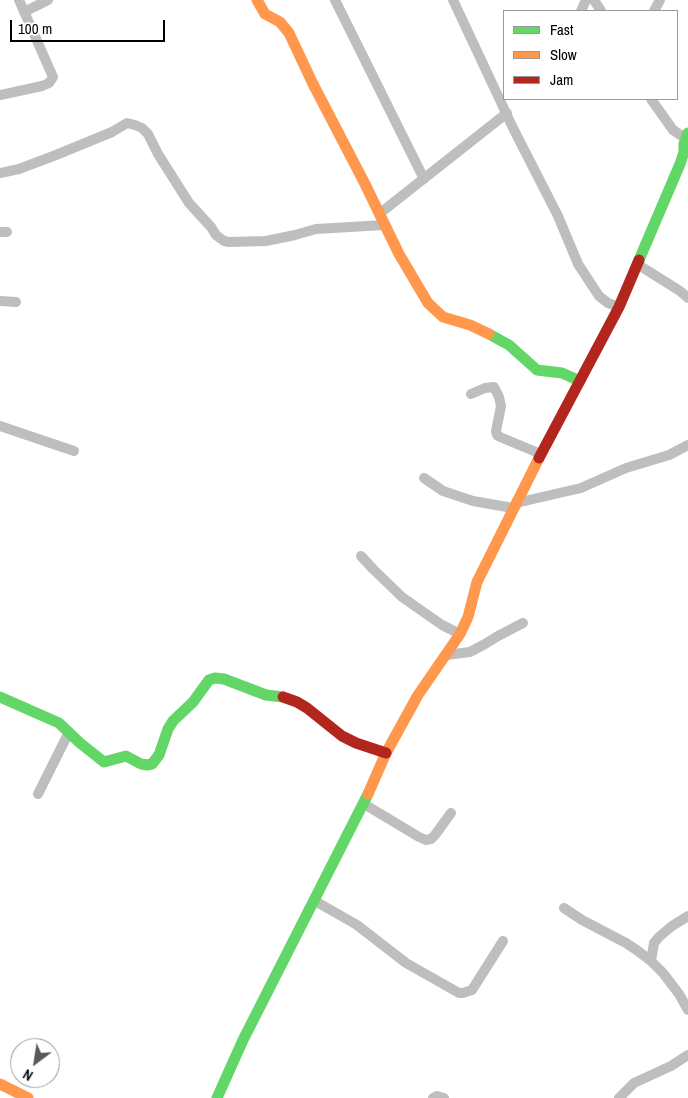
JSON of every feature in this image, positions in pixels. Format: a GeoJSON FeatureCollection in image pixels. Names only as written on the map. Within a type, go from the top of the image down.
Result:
{"type":"FeatureCollection","features":[{"type":"Feature","properties":{"kind":"street"},"geometry":{"type":"LineString","coordinates":[[0,95],[42,86],[49,83],[53,77],[19,0]]}},
{"type":"Feature","properties":{"kind":"street"},"geometry":{"type":"LineString","coordinates":[[24,12],[48,0]]}},
{"type":"Feature","properties":{"kind":"street"},"geometry":{"type":"LineString","coordinates":[[257,0],[265,14],[280,22],[289,33],[398,254],[428,303],[444,317],[470,325],[508,345],[537,370],[562,373],[580,381]]}},
{"type":"Feature","properties":{"kind":"street"},"geometry":{"type":"LineString","coordinates":[[335,0],[424,179]]}},
{"type":"Feature","properties":{"kind":"street"},"geometry":{"type":"LineString","coordinates":[[453,0],[558,216],[578,264],[599,296],[608,303],[619,307]]}},
{"type":"Feature","properties":{"kind":"street"},"geometry":{"type":"LineString","coordinates":[[217,1098],[243,1040],[364,804],[386,753],[418,695],[460,634],[468,617],[477,582],[514,505],[619,307],[637,264],[684,167],[687,136],[673,130],[652,100]]}},
{"type":"Feature","properties":{"kind":"street"},"geometry":{"type":"LineString","coordinates":[[379,214],[507,113]]}},
{"type":"Feature","properties":{"kind":"street"},"geometry":{"type":"LineString","coordinates":[[0,173],[19,169],[56,155],[112,132],[127,123],[142,128],[148,134],[158,154],[189,203],[216,235],[229,242],[266,241],[316,229],[384,225]]}},
{"type":"Feature","properties":{"kind":"street"},"geometry":{"type":"LineString","coordinates":[[637,264],[688,298]]}},
{"type":"Feature","properties":{"kind":"street"},"geometry":{"type":"LineString","coordinates":[[0,301],[16,302]]}},
{"type":"Feature","properties":{"kind":"street"},"geometry":{"type":"LineString","coordinates":[[471,394],[485,388],[494,387],[499,397],[500,406],[497,434],[500,437],[542,454]]}},
{"type":"Feature","properties":{"kind":"street"},"geometry":{"type":"LineString","coordinates":[[0,426],[74,451]]}},
{"type":"Feature","properties":{"kind":"street"},"geometry":{"type":"LineString","coordinates":[[424,478],[442,491],[473,501],[514,505],[581,488],[626,468],[669,455],[688,445]]}},
{"type":"Feature","properties":{"kind":"street"},"geometry":{"type":"LineString","coordinates":[[361,556],[402,597],[442,625],[460,634]]}},
{"type":"Feature","properties":{"kind":"street"},"geometry":{"type":"LineString","coordinates":[[446,655],[470,652],[523,623]]}},
{"type":"Feature","properties":{"kind":"street"},"geometry":{"type":"LineString","coordinates":[[0,697],[54,720],[104,762],[110,762],[126,756],[147,765],[152,764],[159,755],[168,729],[173,721],[193,702],[208,680],[215,678],[224,679],[266,695],[286,697],[307,708],[342,736],[386,753]]}},
{"type":"Feature","properties":{"kind":"street"},"geometry":{"type":"LineString","coordinates":[[38,794],[69,732]]}},
{"type":"Feature","properties":{"kind":"street"},"geometry":{"type":"LineString","coordinates":[[364,804],[426,840],[431,839],[435,835],[450,813]]}},
{"type":"Feature","properties":{"kind":"street"},"geometry":{"type":"LineString","coordinates":[[315,901],[357,925],[406,963],[459,993],[472,990],[503,941]]}},
{"type":"Feature","properties":{"kind":"street"},"geometry":{"type":"LineString","coordinates":[[564,908],[582,920],[626,943],[651,961],[679,994],[688,1010]]}},
{"type":"Feature","properties":{"kind":"street"},"geometry":{"type":"LineString","coordinates":[[651,961],[654,943],[672,926],[688,916]]}},
{"type":"Feature","properties":{"kind":"street"},"geometry":{"type":"LineString","coordinates":[[618,1098],[634,1083],[663,1070],[688,1055]]}},
{"type":"Feature","properties":{"kind":"street"},"geometry":{"type":"LineString","coordinates":[[0,1084],[28,1098]]}},
{"type":"Feature","properties":{"kind":"street"},"geometry":{"type":"LineString","coordinates":[[433,1098],[437,1096],[444,1098]]}},
{"type":"Feature","properties":{"kind":"traffic: fast"},"geometry":{"type":"LineString","coordinates":[[639,260],[680,164],[688,133]]}},
{"type":"Feature","properties":{"kind":"traffic: fast"},"geometry":{"type":"LineString","coordinates":[[489,334],[509,345],[537,370],[562,373],[580,381]]}},
{"type":"Feature","properties":{"kind":"traffic: fast"},"geometry":{"type":"LineString","coordinates":[[0,697],[59,723],[104,762],[126,756],[147,765],[152,764],[159,755],[168,729],[173,721],[193,702],[209,680],[215,678],[224,679],[266,695],[283,697]]}},
{"type":"Feature","properties":{"kind":"traffic: fast"},"geometry":{"type":"LineString","coordinates":[[217,1098],[243,1040],[368,794]]}},
{"type":"Feature","properties":{"kind":"traffic: slow"},"geometry":{"type":"LineString","coordinates":[[257,0],[265,14],[280,22],[289,33],[399,254],[428,303],[443,317],[470,325],[489,334]]}},
{"type":"Feature","properties":{"kind":"traffic: slow"},"geometry":{"type":"LineString","coordinates":[[368,794],[386,753],[418,695],[460,634],[468,617],[477,582],[539,458]]}},
{"type":"Feature","properties":{"kind":"traffic: slow"},"geometry":{"type":"LineString","coordinates":[[0,1084],[28,1098]]}},
{"type":"Feature","properties":{"kind":"traffic: jam"},"geometry":{"type":"LineString","coordinates":[[539,458],[619,307],[639,260]]}},
{"type":"Feature","properties":{"kind":"traffic: jam"},"geometry":{"type":"LineString","coordinates":[[283,697],[307,708],[342,736],[386,753]]}}]}
